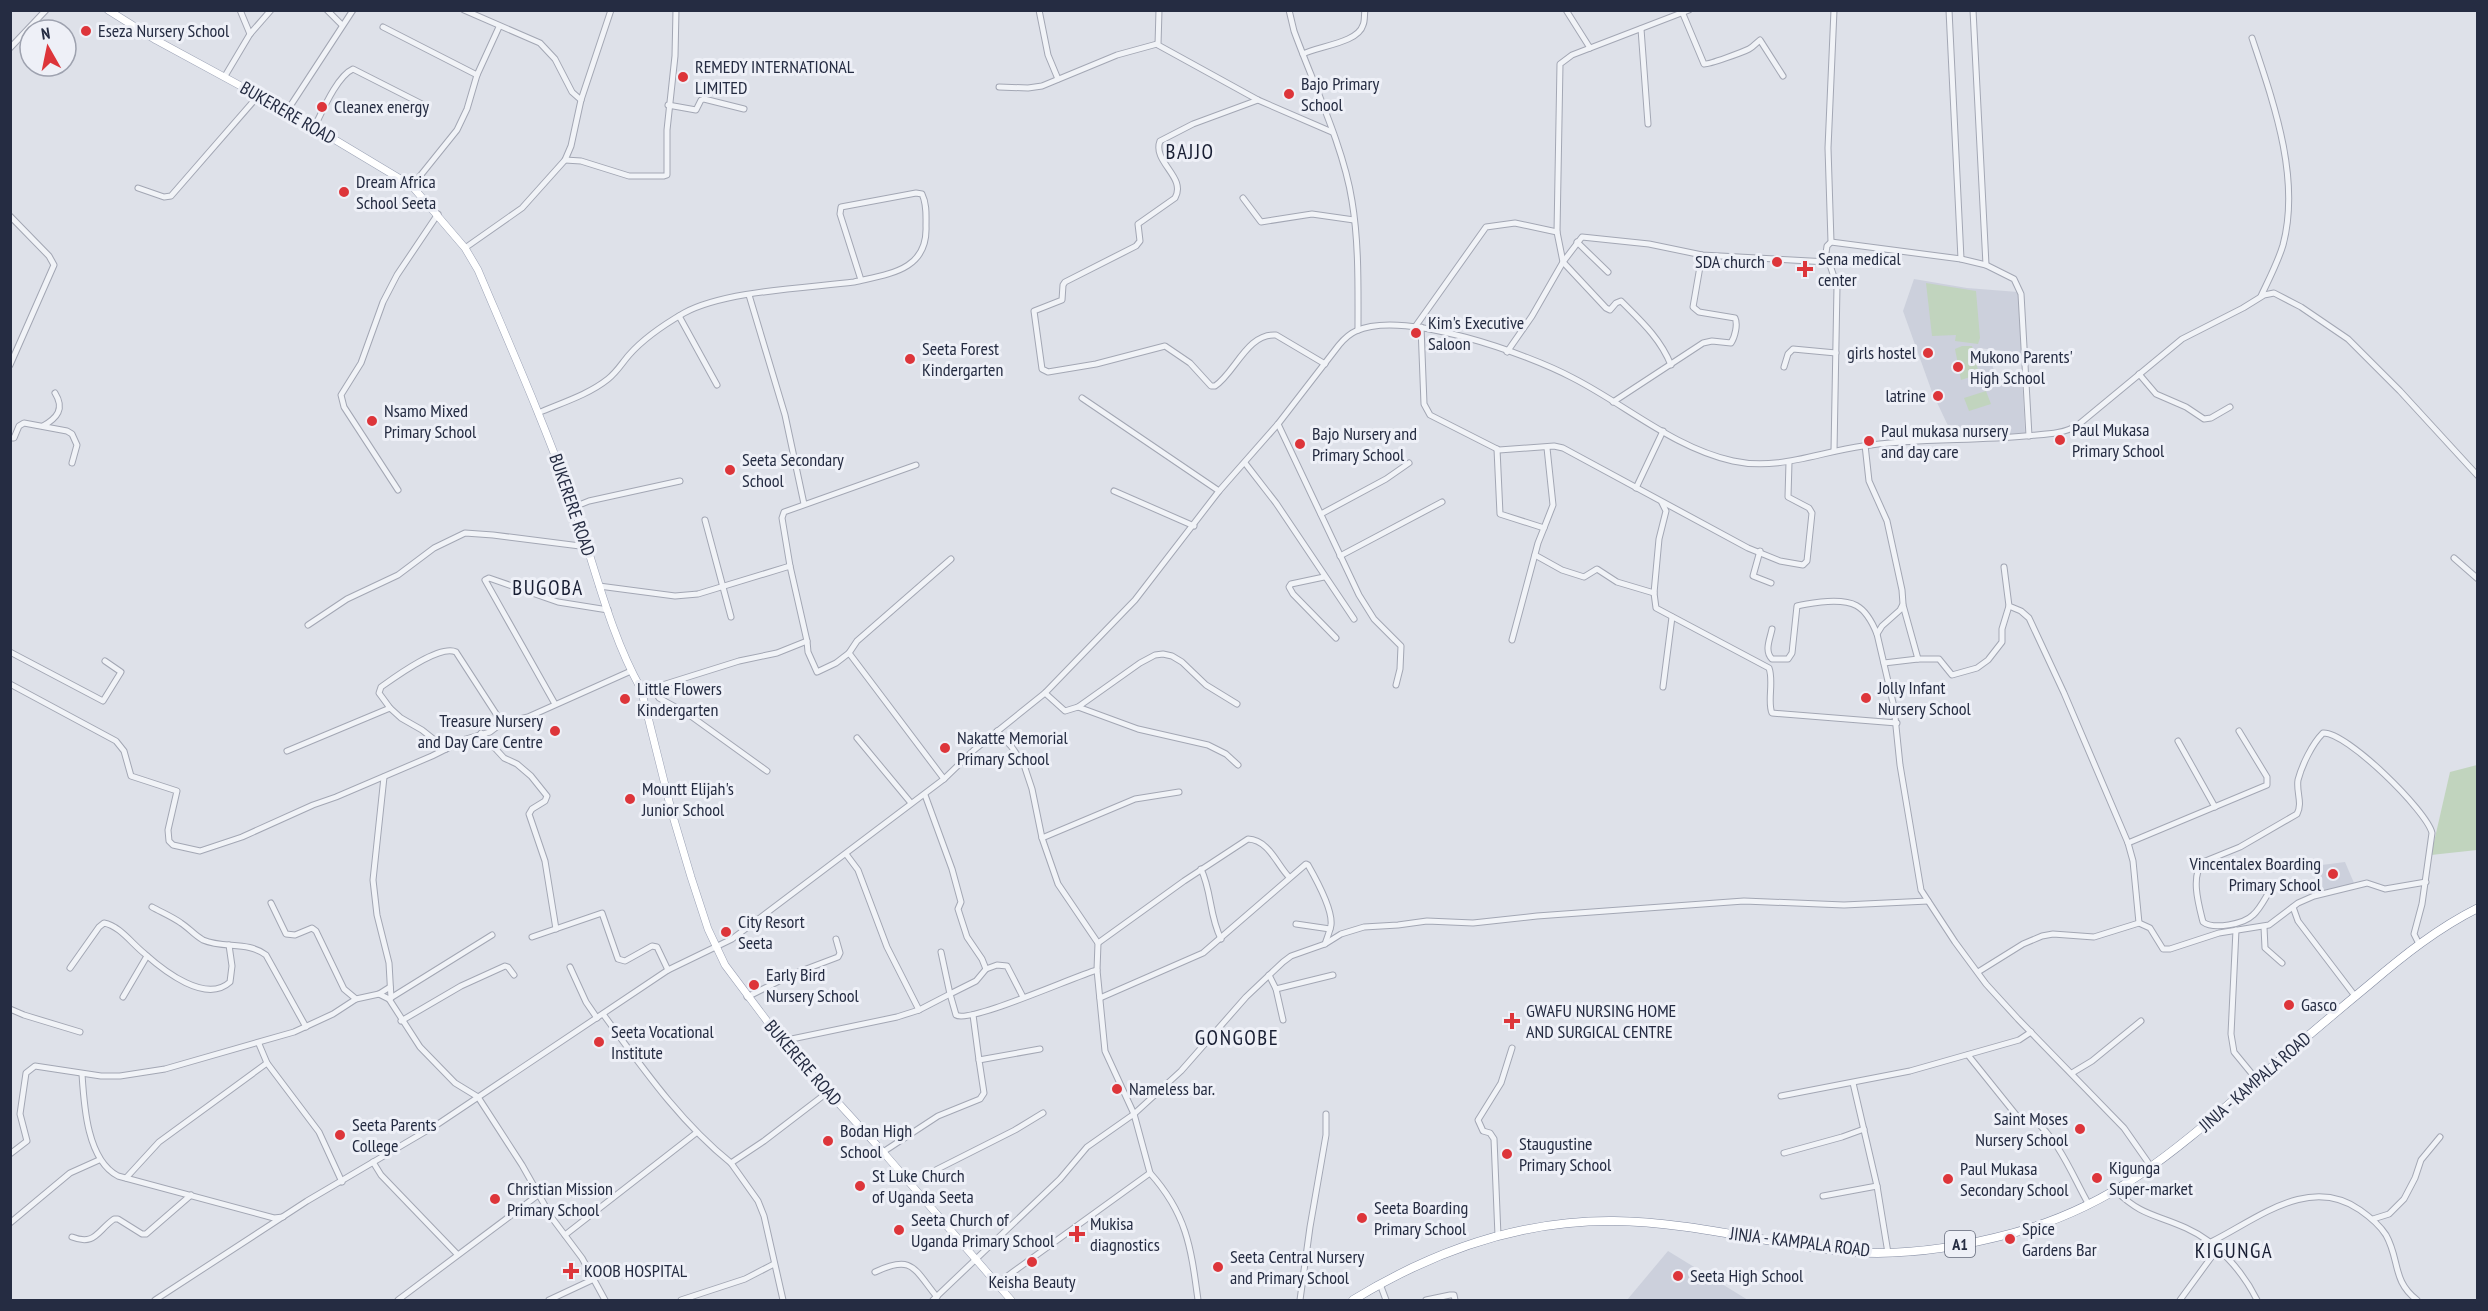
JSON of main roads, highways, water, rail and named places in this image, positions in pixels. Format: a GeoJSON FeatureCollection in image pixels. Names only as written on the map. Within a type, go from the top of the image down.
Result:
{"type":"FeatureCollection","features":[{"type":"Feature","properties":{"kind":"highway","name":"JINJA - KAMPALA ROAD"},"geometry":{"type":"LineString","coordinates":[[1353,1300],[1425,1261],[1465,1245],[1540,1226],[1616,1221],[1683,1226],[1832,1250],[1888,1253],[1969,1243],[2013,1233],[2089,1205],[2152,1168],[2419,944],[2478,908]]}},
{"type":"Feature","properties":{"kind":"main road","name":"BUKERERE ROAD"},"geometry":{"type":"LineString","coordinates":[[108,10],[156,40],[287,111],[403,183],[412,186],[438,213],[465,248],[478,270],[538,413],[574,507],[599,586],[631,670],[641,689],[672,813],[698,899],[708,929],[725,965],[782,1041],[883,1152],[995,1285],[1011,1300]]}},
{"type":"Feature","properties":{"kind":"place","name":"Eseza Nursery School"},"geometry":{"type":"Point","coordinates":[86,31]}},
{"type":"Feature","properties":{"kind":"place","name":"REMEDY INTERNATIONAL LIMITED"},"geometry":{"type":"Point","coordinates":[683,77]}},
{"type":"Feature","properties":{"kind":"place","name":"Bajo Primary School"},"geometry":{"type":"Point","coordinates":[1289,94]}},
{"type":"Feature","properties":{"kind":"place","name":"Cleanex energy"},"geometry":{"type":"Point","coordinates":[322,107]}},
{"type":"Feature","properties":{"kind":"place","name":"Dream Africa School Seeta"},"geometry":{"type":"Point","coordinates":[344,192]}},
{"type":"Feature","properties":{"kind":"place","name":"SDA church"},"geometry":{"type":"Point","coordinates":[1777,262]}},
{"type":"Feature","properties":{"kind":"place","name":"Sena medical center"},"geometry":{"type":"Point","coordinates":[1805,269]}},
{"type":"Feature","properties":{"kind":"place","name":"Kim's Executive Saloon"},"geometry":{"type":"Point","coordinates":[1416,333]}},
{"type":"Feature","properties":{"kind":"place","name":"girls hostel"},"geometry":{"type":"Point","coordinates":[1928,353]}},
{"type":"Feature","properties":{"kind":"place","name":"Seeta Forest Kindergarten"},"geometry":{"type":"Point","coordinates":[910,359]}},
{"type":"Feature","properties":{"kind":"place","name":"Mukono Parents' High School"},"geometry":{"type":"Point","coordinates":[1958,367]}},
{"type":"Feature","properties":{"kind":"place","name":"latrine"},"geometry":{"type":"Point","coordinates":[1938,396]}},
{"type":"Feature","properties":{"kind":"place","name":"Nsamo Mixed Primary School"},"geometry":{"type":"Point","coordinates":[372,421]}},
{"type":"Feature","properties":{"kind":"place","name":"Paul Mukasa Primary School"},"geometry":{"type":"Point","coordinates":[2060,440]}},
{"type":"Feature","properties":{"kind":"place","name":"Paul mukasa nursery and day care"},"geometry":{"type":"Point","coordinates":[1869,441]}},
{"type":"Feature","properties":{"kind":"place","name":"Bajo Nursery and Primary School"},"geometry":{"type":"Point","coordinates":[1300,444]}},
{"type":"Feature","properties":{"kind":"place","name":"Seeta Secondary School"},"geometry":{"type":"Point","coordinates":[730,470]}},
{"type":"Feature","properties":{"kind":"place","name":"Jolly Infant Nursery School"},"geometry":{"type":"Point","coordinates":[1866,698]}},
{"type":"Feature","properties":{"kind":"place","name":"Little Flowers Kindergarten"},"geometry":{"type":"Point","coordinates":[625,699]}},
{"type":"Feature","properties":{"kind":"place","name":"Treasure Nursery and Day Care Centre"},"geometry":{"type":"Point","coordinates":[555,731]}},
{"type":"Feature","properties":{"kind":"place","name":"Nakatte Memorial Primary School"},"geometry":{"type":"Point","coordinates":[945,748]}},
{"type":"Feature","properties":{"kind":"place","name":"Mountt Elijah's Junior School"},"geometry":{"type":"Point","coordinates":[630,799]}},
{"type":"Feature","properties":{"kind":"place","name":"Vincentalex Boarding Primary School"},"geometry":{"type":"Point","coordinates":[2333,874]}},
{"type":"Feature","properties":{"kind":"place","name":"City Resort Seeta"},"geometry":{"type":"Point","coordinates":[726,932]}},
{"type":"Feature","properties":{"kind":"place","name":"Early Bird Nursery School"},"geometry":{"type":"Point","coordinates":[754,985]}},
{"type":"Feature","properties":{"kind":"place","name":"Gasco"},"geometry":{"type":"Point","coordinates":[2289,1005]}},
{"type":"Feature","properties":{"kind":"place","name":"GWAFU NURSING HOME AND SURGICAL CENTRE"},"geometry":{"type":"Point","coordinates":[1512,1021]}},
{"type":"Feature","properties":{"kind":"place","name":"Seeta Vocational Institute"},"geometry":{"type":"Point","coordinates":[599,1042]}},
{"type":"Feature","properties":{"kind":"place","name":"Nameless bar."},"geometry":{"type":"Point","coordinates":[1117,1089]}},
{"type":"Feature","properties":{"kind":"place","name":"Saint Moses Nursery School"},"geometry":{"type":"Point","coordinates":[2080,1129]}},
{"type":"Feature","properties":{"kind":"place","name":"Seeta Parents College"},"geometry":{"type":"Point","coordinates":[340,1135]}},
{"type":"Feature","properties":{"kind":"place","name":"Bodan High School"},"geometry":{"type":"Point","coordinates":[828,1141]}},
{"type":"Feature","properties":{"kind":"place","name":"Staugustine Primary School"},"geometry":{"type":"Point","coordinates":[1507,1154]}},
{"type":"Feature","properties":{"kind":"place","name":"Kigunga Super-market"},"geometry":{"type":"Point","coordinates":[2097,1178]}},
{"type":"Feature","properties":{"kind":"place","name":"Paul Mukasa Secondary School"},"geometry":{"type":"Point","coordinates":[1948,1179]}},
{"type":"Feature","properties":{"kind":"place","name":"St Luke Church of Uganda Seeta"},"geometry":{"type":"Point","coordinates":[860,1186]}},
{"type":"Feature","properties":{"kind":"place","name":"Christian Mission Primary School"},"geometry":{"type":"Point","coordinates":[495,1199]}},
{"type":"Feature","properties":{"kind":"place","name":"Seeta Boarding Primary School"},"geometry":{"type":"Point","coordinates":[1362,1218]}},
{"type":"Feature","properties":{"kind":"place","name":"Seeta Church of Uganda Primary School"},"geometry":{"type":"Point","coordinates":[899,1230]}},
{"type":"Feature","properties":{"kind":"place","name":"Mukisa diagnostics"},"geometry":{"type":"Point","coordinates":[1077,1234]}},
{"type":"Feature","properties":{"kind":"place","name":"Spice Gardens Bar"},"geometry":{"type":"Point","coordinates":[2010,1239]}},
{"type":"Feature","properties":{"kind":"place","name":"Keisha Beauty"},"geometry":{"type":"Point","coordinates":[1032,1262]}},
{"type":"Feature","properties":{"kind":"place","name":"Seeta Central Nursery and Primary School"},"geometry":{"type":"Point","coordinates":[1218,1267]}},
{"type":"Feature","properties":{"kind":"place","name":"KOOB HOSPITAL"},"geometry":{"type":"Point","coordinates":[571,1271]}},
{"type":"Feature","properties":{"kind":"place","name":"Seeta High School"},"geometry":{"type":"Point","coordinates":[1678,1276]}},
{"type":"Feature","properties":{"kind":"district","name":"BAJJO"},"geometry":{"type":"Point","coordinates":[1190,152]}},
{"type":"Feature","properties":{"kind":"district","name":"BUGOBA"},"geometry":{"type":"Point","coordinates":[548,588]}},
{"type":"Feature","properties":{"kind":"district","name":"GONGOBE"},"geometry":{"type":"Point","coordinates":[1237,1038]}},
{"type":"Feature","properties":{"kind":"district","name":"KIGUNGA"},"geometry":{"type":"Point","coordinates":[2234,1251]}}]}
